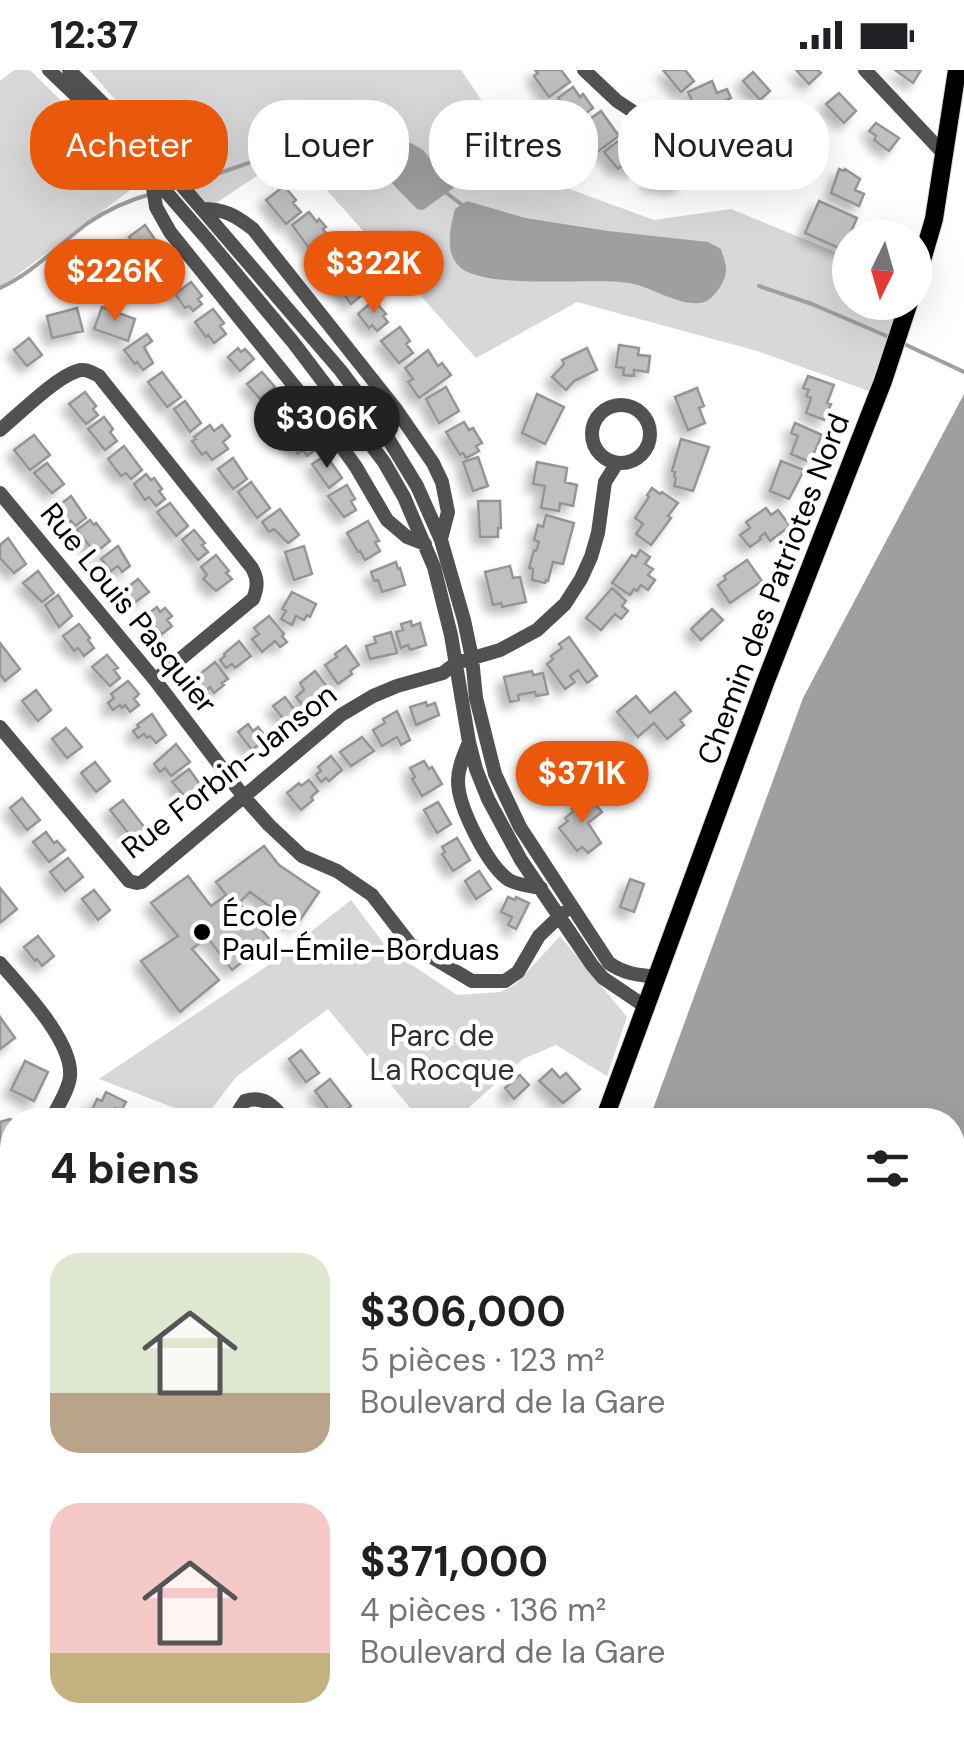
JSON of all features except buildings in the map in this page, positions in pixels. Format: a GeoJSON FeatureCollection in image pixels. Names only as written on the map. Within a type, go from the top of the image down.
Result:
{"type":"FeatureCollection","features":[{"type":"Feature","properties":{"kind":"main road"},"geometry":{"type":"LineString","coordinates":[[932,227],[956,70]]}},
{"type":"Feature","properties":{"kind":"main road","name":"Chemin des Patriotes Nord"},"geometry":{"type":"LineString","coordinates":[[608,1108],[903,320]]}},
{"type":"Feature","properties":{"kind":"street"},"geometry":{"type":"LineString","coordinates":[[584,70],[618,101]]}},
{"type":"Feature","properties":{"kind":"street"},"geometry":{"type":"LineString","coordinates":[[865,70],[944,154]]}},
{"type":"Feature","properties":{"kind":"street"},"geometry":{"type":"LineString","coordinates":[[59,71],[85,100]]}},
{"type":"Feature","properties":{"kind":"street"},"geometry":{"type":"LineString","coordinates":[[59,71],[158,158],[341,371],[373,414],[418,486],[441,540],[464,620],[486,746],[520,826],[609,963],[618,970],[657,977]]}},
{"type":"Feature","properties":{"kind":"street"},"geometry":{"type":"LineString","coordinates":[[154,190],[156,206],[170,232],[328,429],[388,520],[407,537],[424,544]]}},
{"type":"Feature","properties":{"kind":"street"},"geometry":{"type":"LineString","coordinates":[[165,190],[293,342],[384,462],[404,496],[438,584],[476,769],[488,799],[558,917],[603,978],[646,1007]]}},
{"type":"Feature","properties":{"kind":"street"},"geometry":{"type":"LineString","coordinates":[[202,208],[222,208],[253,229],[396,408],[442,482],[448,512],[441,540]]}},
{"type":"Feature","properties":{"kind":"street"},"geometry":{"type":"LineString","coordinates":[[0,430],[62,379],[87,370],[99,376],[252,568],[257,578],[253,599],[155,680]]}},
{"type":"Feature","properties":{"kind":"street","name":"Rue Forbin-Janson"},"geometry":{"type":"LineString","coordinates":[[0,726],[130,881],[142,882],[356,705],[518,642],[537,630],[564,604],[581,579],[598,533],[605,482],[617,463],[637,459],[650,441],[650,427],[644,415],[626,405],[600,414],[592,430],[598,452],[617,463]]}},
{"type":"Feature","properties":{"kind":"street","name":"Rue Louis Pasquier"},"geometry":{"type":"LineString","coordinates":[[0,492],[155,680],[244,796],[290,847],[337,870],[372,895],[410,944],[472,981],[506,981],[518,972],[539,936],[571,906]]}},
{"type":"Feature","properties":{"kind":"street"},"geometry":{"type":"LineString","coordinates":[[470,742],[458,778],[464,810],[501,873],[511,881],[540,888]]}},
{"type":"Feature","properties":{"kind":"street"},"geometry":{"type":"LineString","coordinates":[[0,964],[32,1001],[69,1062],[70,1080],[57,1108]]}},
{"type":"Feature","properties":{"kind":"street"},"geometry":{"type":"LineString","coordinates":[[240,1108],[245,1100],[254,1098],[274,1108]]}},
{"type":"Feature","properties":{"kind":"green space"},"geometry":{"type":"Polygon","coordinates":[[[14,70],[30,70],[60,100],[30,100],[30,190],[130,190],[0,288],[0,81],[14,70]]]}},
{"type":"Feature","properties":{"kind":"green space"},"geometry":{"type":"Polygon","coordinates":[[[89,70],[461,70],[481,100],[429,100],[429,190],[572,190],[654,220],[731,209],[832,251],[832,320],[896,320],[872,392],[757,351],[577,302],[476,358],[327,190],[409,190],[409,100],[248,100],[248,182],[210,207],[195,190],[228,190],[228,100],[115,100],[89,70]]]}},
{"type":"Feature","properties":{"kind":"green space","name":"Parc de La Rocque"},"geometry":{"type":"Polygon","coordinates":[[[351,900],[388,949],[457,995],[500,992],[516,984],[560,936],[627,1017],[607,1076],[556,1045],[523,1059],[468,1108],[410,1108],[328,1009],[236,1077],[212,1108],[175,1108],[99,1079],[270,964],[351,900]]]}},
{"type":"Feature","properties":{"kind":"shaded area"},"geometry":{"type":"Polygon","coordinates":[[[409,143],[429,157],[429,190],[451,190],[423,210],[398,190],[409,190],[409,143]]]}},
{"type":"Feature","properties":{"kind":"shaded area"},"geometry":{"type":"Polygon","coordinates":[[[467,201],[525,218],[708,242],[721,249],[725,276],[712,297],[696,303],[629,283],[516,281],[475,275],[461,268],[450,248],[455,209],[467,201]]]}},
{"type":"Feature","properties":{"kind":"shaded area"},"geometry":{"type":"Polygon","coordinates":[[[964,394],[964,1108],[653,1108],[803,698],[964,394]]]}},
{"type":"Feature","properties":{"kind":"waterway"},"geometry":{"type":"LineString","coordinates":[[228,170],[248,163]]}},
{"type":"Feature","properties":{"kind":"waterway"},"geometry":{"type":"LineString","coordinates":[[445,192],[465,207]]}},
{"type":"Feature","properties":{"kind":"waterway"},"geometry":{"type":"LineString","coordinates":[[0,288],[34,267],[95,218],[151,194]]}},
{"type":"Feature","properties":{"kind":"waterway"},"geometry":{"type":"LineString","coordinates":[[759,286],[889,337]]}},
{"type":"Feature","properties":{"kind":"waterway"},"geometry":{"type":"LineString","coordinates":[[902,343],[964,372]]}},
{"type":"Feature","properties":{"kind":"place","name":"École Paul-Émile-Borduas"},"geometry":{"type":"Point","coordinates":[202,932]}}]}
